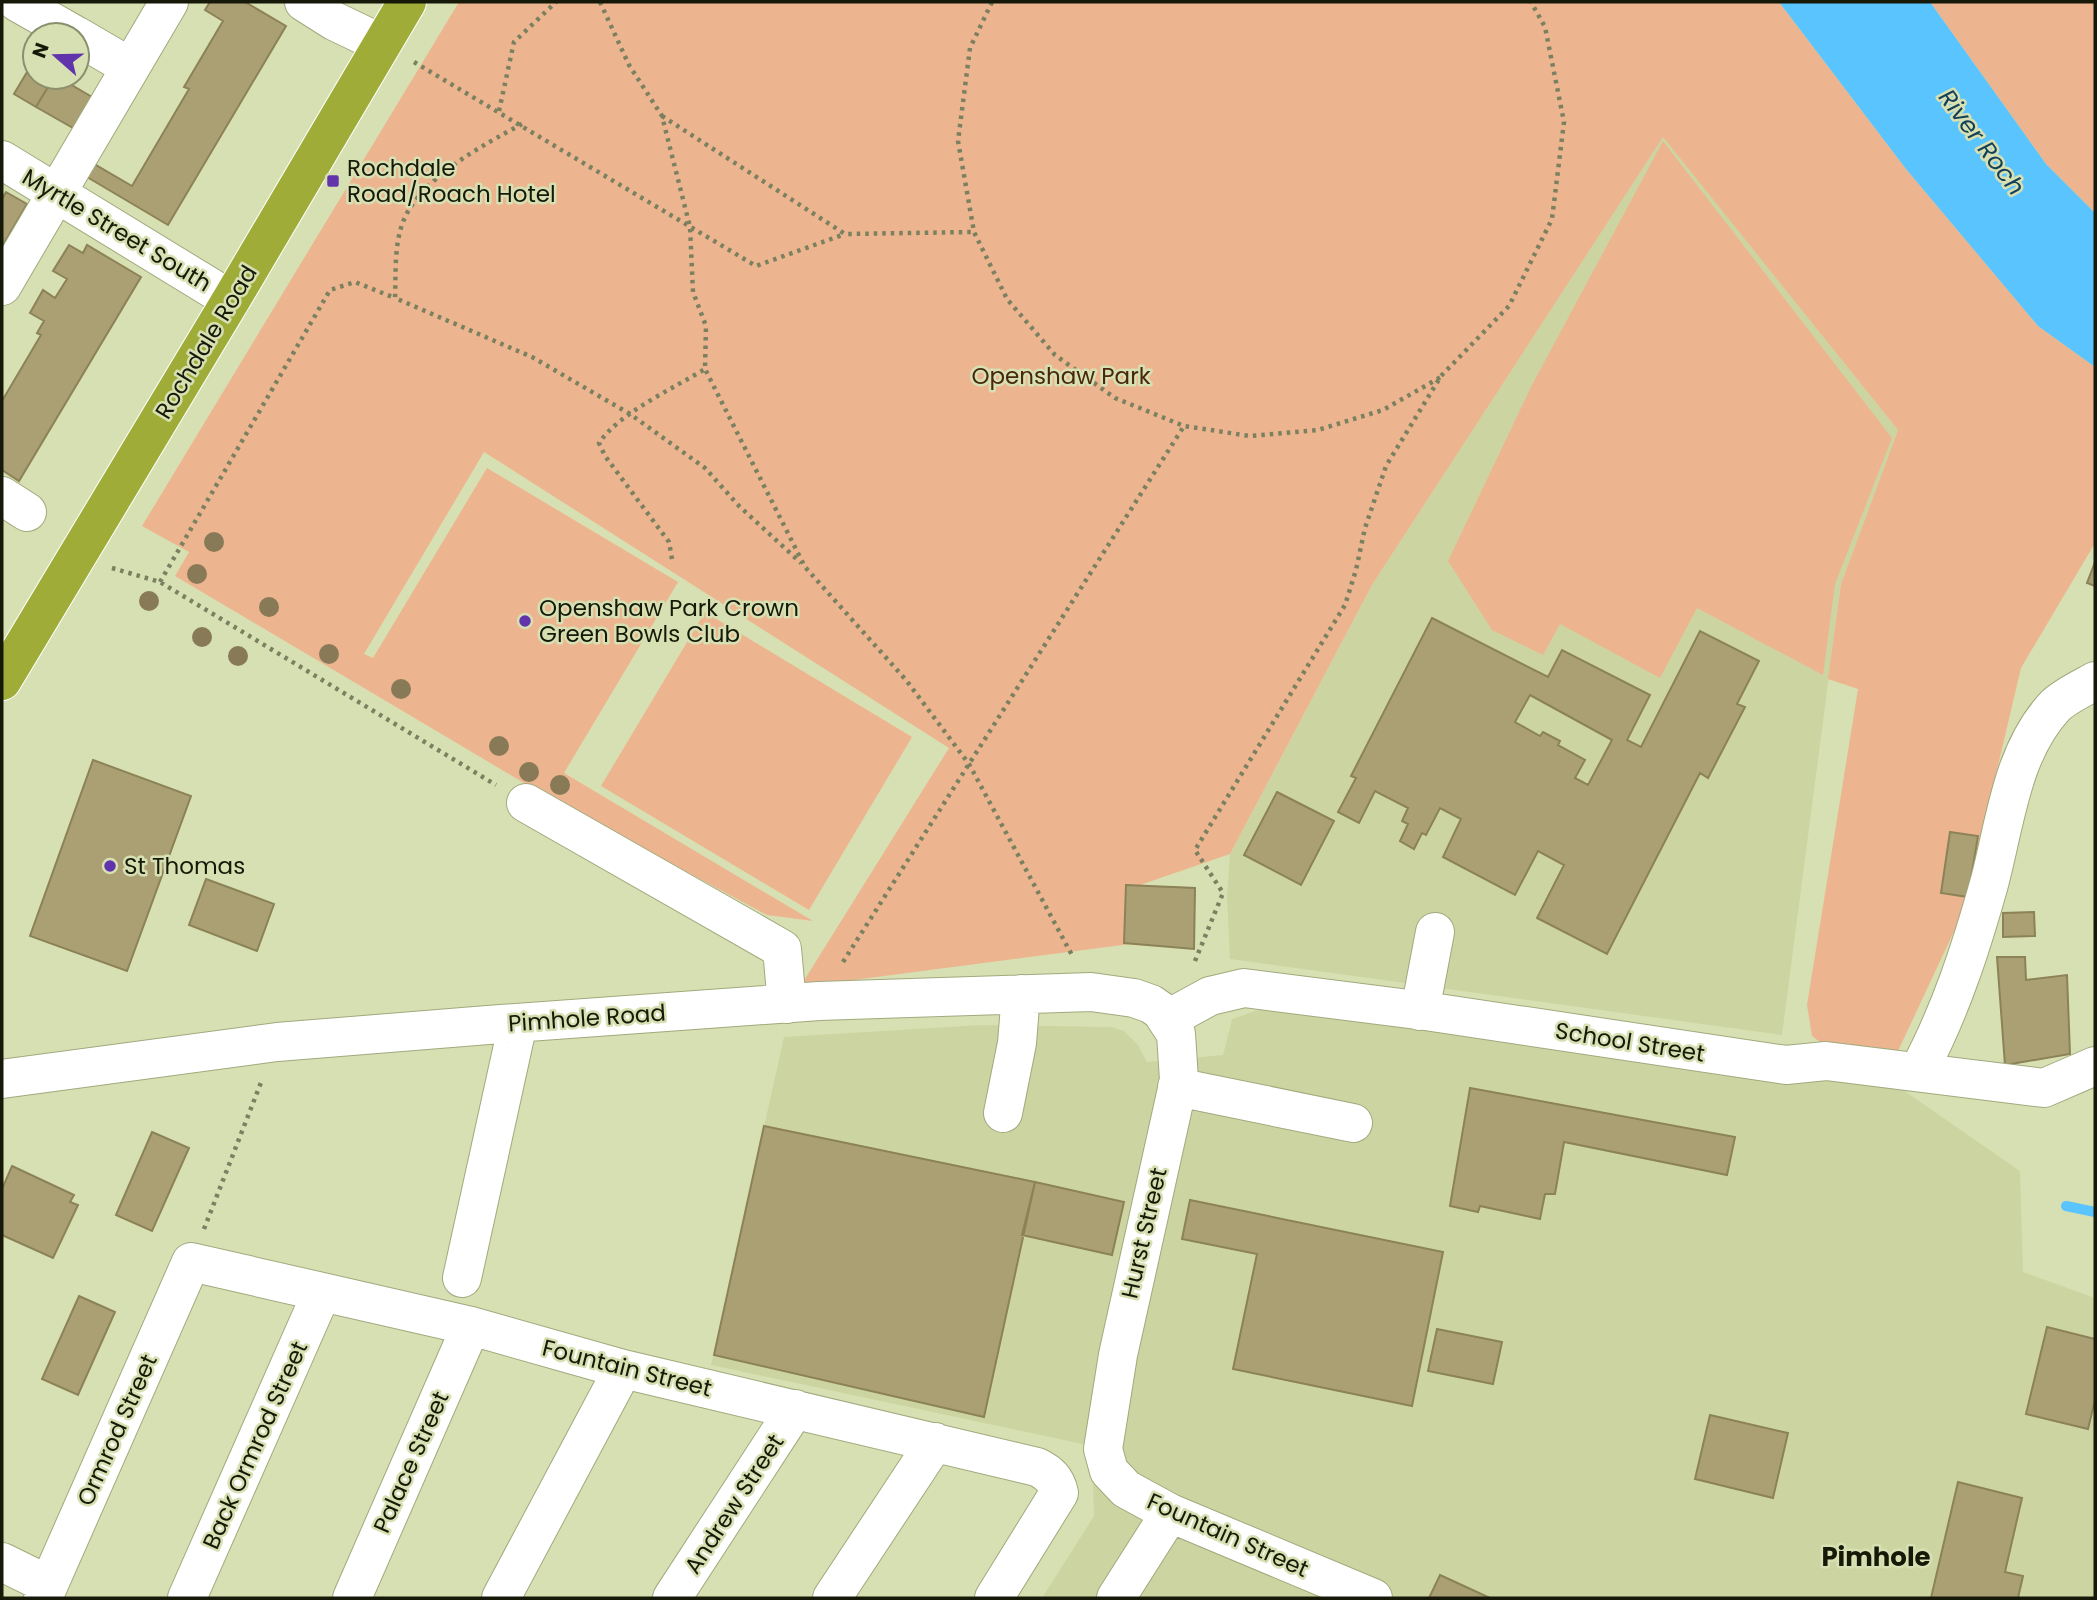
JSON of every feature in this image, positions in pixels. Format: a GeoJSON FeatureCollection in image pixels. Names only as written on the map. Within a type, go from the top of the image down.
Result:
{"type":"FeatureCollection","features":[{"type":"Feature","properties":{"kind":"highway","name":"Rochdale Road"},"geometry":{"type":"LineString","coordinates":[[2,681],[232,300],[407,2]]}},
{"type":"Feature","properties":{"kind":"street"},"geometry":{"type":"LineString","coordinates":[[17,2],[50,21]]}},
{"type":"Feature","properties":{"kind":"street"},"geometry":{"type":"LineString","coordinates":[[2,286],[169,2]]}},
{"type":"Feature","properties":{"kind":"street"},"geometry":{"type":"LineString","coordinates":[[304,2],[334,21],[382,44]]}},
{"type":"Feature","properties":{"kind":"street"},"geometry":{"type":"LineString","coordinates":[[91,44],[131,67]]}},
{"type":"Feature","properties":{"kind":"street","name":"Myrtle Street South"},"geometry":{"type":"LineString","coordinates":[[2,160],[232,300]]}},
{"type":"Feature","properties":{"kind":"street"},"geometry":{"type":"LineString","coordinates":[[1918,1072],[1954,993],[1970,947],[2018,770],[2034,736],[2056,705],[2095,681]]}},
{"type":"Feature","properties":{"kind":"street"},"geometry":{"type":"LineString","coordinates":[[526,803],[782,949],[803,1003]]}},
{"type":"Feature","properties":{"kind":"street"},"geometry":{"type":"LineString","coordinates":[[1420,1011],[1434,932]]}},
{"type":"Feature","properties":{"kind":"street","name":"School Street"},"geometry":{"type":"LineString","coordinates":[[1168,1019],[1210,996],[1244,988],[1786,1065],[1826,1060],[2044,1088],[2095,1066]]}},
{"type":"Feature","properties":{"kind":"street","name":"Pimhole Road"},"geometry":{"type":"LineString","coordinates":[[2,1079],[277,1042],[803,1003],[1091,992],[1144,1001],[1157,1007],[1168,1019]]}},
{"type":"Feature","properties":{"kind":"street"},"geometry":{"type":"LineString","coordinates":[[1003,1113],[1017,1043],[1021,994]]}},
{"type":"Feature","properties":{"kind":"street","name":"Hurst Street"},"geometry":{"type":"LineString","coordinates":[[1103,1449],[1121,1342],[1177,1087],[1177,1041],[1168,1019]]}},
{"type":"Feature","properties":{"kind":"street"},"geometry":{"type":"LineString","coordinates":[[462,1278],[518,1023]]}},
{"type":"Feature","properties":{"kind":"street"},"geometry":{"type":"LineString","coordinates":[[1177,1087],[1353,1123]]}},
{"type":"Feature","properties":{"kind":"street","name":"Fountain Street"},"geometry":{"type":"LineString","coordinates":[[191,1262],[471,1326],[623,1369],[1024,1462],[1048,1473],[1057,1483],[1059,1493],[993,1598]]}},
{"type":"Feature","properties":{"kind":"street","name":"Ormrod Street"},"geometry":{"type":"LineString","coordinates":[[46,1592],[191,1262]]}},
{"type":"Feature","properties":{"kind":"street","name":"Back Ormrod Street"},"geometry":{"type":"LineString","coordinates":[[187,1598],[322,1292]]}},
{"type":"Feature","properties":{"kind":"street","name":"Palace Street"},"geometry":{"type":"LineString","coordinates":[[352,1598],[471,1326]]}},
{"type":"Feature","properties":{"kind":"street"},"geometry":{"type":"LineString","coordinates":[[501,1598],[623,1369]]}},
{"type":"Feature","properties":{"kind":"street","name":"Andrew Street"},"geometry":{"type":"LineString","coordinates":[[672,1598],[795,1409]]}},
{"type":"Feature","properties":{"kind":"street"},"geometry":{"type":"LineString","coordinates":[[832,1598],[935,1442]]}},
{"type":"Feature","properties":{"kind":"street","name":"Fountain Street"},"geometry":{"type":"LineString","coordinates":[[1103,1449],[1109,1471],[1126,1489],[1170,1513],[1373,1598]]}},
{"type":"Feature","properties":{"kind":"street"},"geometry":{"type":"LineString","coordinates":[[1116,1598],[1170,1513]]}},
{"type":"Feature","properties":{"kind":"street"},"geometry":{"type":"LineString","coordinates":[[2,1562],[46,1592]]}},
{"type":"Feature","properties":{"kind":"path"},"geometry":{"type":"LineString","coordinates":[[499,111],[514,42],[556,2]]}},
{"type":"Feature","properties":{"kind":"path"},"geometry":{"type":"LineString","coordinates":[[600,2],[629,65],[662,116],[690,227],[693,292],[706,326],[705,369],[805,567]]}},
{"type":"Feature","properties":{"kind":"path"},"geometry":{"type":"LineString","coordinates":[[992,2],[970,48],[958,141],[974,232],[1007,299],[1055,355],[1115,398],[1184,426],[1250,436],[1318,430],[1383,410],[1441,376]]}},
{"type":"Feature","properties":{"kind":"path"},"geometry":{"type":"LineString","coordinates":[[1210,996],[1208,973],[1194,962],[1223,893],[1195,850],[1345,605],[1385,466],[1441,376],[1509,306],[1552,219],[1564,122],[1545,27],[1531,2]]}},
{"type":"Feature","properties":{"kind":"path"},"geometry":{"type":"LineString","coordinates":[[382,44],[522,124],[756,265],[845,234],[974,232]]}},
{"type":"Feature","properties":{"kind":"path"},"geometry":{"type":"LineString","coordinates":[[662,116],[845,234]]}},
{"type":"Feature","properties":{"kind":"path"},"geometry":{"type":"LineString","coordinates":[[395,298],[397,252],[403,222],[421,194],[448,170],[522,124]]}},
{"type":"Feature","properties":{"kind":"path"},"geometry":{"type":"LineString","coordinates":[[160,582],[330,290],[355,282],[532,357],[630,414],[705,468],[739,506],[805,567],[906,680],[970,764],[1091,992]]}},
{"type":"Feature","properties":{"kind":"path"},"geometry":{"type":"LineString","coordinates":[[672,559],[669,542],[605,456],[599,443],[607,431],[630,414],[705,369]]}},
{"type":"Feature","properties":{"kind":"path"},"geometry":{"type":"LineString","coordinates":[[803,1003],[970,764],[1184,426]]}},
{"type":"Feature","properties":{"kind":"path"},"geometry":{"type":"LineString","coordinates":[[113,569],[160,582],[526,803]]}},
{"type":"Feature","properties":{"kind":"path"},"geometry":{"type":"LineString","coordinates":[[191,1262],[277,1042]]}},
{"type":"Feature","properties":{"kind":"shaded area"},"geometry":{"type":"Polygon","coordinates":[[[1663,136],[1898,430],[1841,584],[1782,1035],[1230,959],[1227,897],[1230,854],[1372,585],[1663,136]]]}},
{"type":"Feature","properties":{"kind":"shaded area"},"geometry":{"type":"Polygon","coordinates":[[[1267,1007],[1903,1090],[2020,1171],[2023,1272],[2095,1298],[2095,1598],[1042,1598],[1094,1516],[1092,1446],[711,1365],[784,1037],[980,1025],[1111,1027],[1124,1031],[1138,1045],[1147,1062],[1223,1055],[1232,1019],[1267,1007]]]}},
{"type":"Feature","properties":{"kind":"green space","name":"Openshaw Park"},"geometry":{"type":"Polygon","coordinates":[[[459,2],[1779,2],[1906,169],[2038,326],[2095,367],[2095,543],[2021,668],[1964,910],[1898,1051],[1825,1046],[1812,1036],[1807,1005],[1858,689],[1828,679],[1841,584],[1898,430],[1663,137],[1372,585],[1230,854],[1143,884],[1129,903],[1130,944],[800,987],[949,748],[484,452],[364,654],[373,658],[487,468],[678,582],[564,773],[813,921],[767,915],[546,796],[175,576],[189,552],[142,526],[459,2]]]}},
{"type":"Feature","properties":{"kind":"green space"},"geometry":{"type":"Polygon","coordinates":[[[1930,2],[2095,2],[2095,213],[2046,164],[1930,2]]]}},
{"type":"Feature","properties":{"kind":"green space"},"geometry":{"type":"Polygon","coordinates":[[[1663,141],[1892,438],[1835,584],[1823,675],[1697,608],[1660,678],[1560,624],[1543,655],[1492,630],[1448,561],[1532,385],[1663,141]]]}},
{"type":"Feature","properties":{"kind":"green space","name":"Openshaw Park Crown Green Bowls Club"},"geometry":{"type":"Polygon","coordinates":[[[705,612],[912,737],[809,910],[601,786],[705,612]]]}},
{"type":"Feature","properties":{"kind":"water","name":"River Roch"},"geometry":{"type":"Polygon","coordinates":[[[1779,2],[1930,2],[2046,164],[2095,213],[2095,367],[2038,326],[1906,169],[1779,2]]]}},
{"type":"Feature","properties":{"kind":"building"},"geometry":{"type":"Polygon","coordinates":[[[210,2],[245,2],[286,26],[168,225],[87,177],[94,164],[132,186],[189,89],[184,87],[223,21],[205,10],[210,2]]]}},
{"type":"Feature","properties":{"kind":"building"},"geometry":{"type":"Polygon","coordinates":[[[21,82],[21,91],[46,91],[36,107],[14,94],[21,82]]]}},
{"type":"Feature","properties":{"kind":"building"},"geometry":{"type":"Polygon","coordinates":[[[46,91],[82,91],[92,97],[73,128],[36,107],[46,91]]]}},
{"type":"Feature","properties":{"kind":"building"},"geometry":{"type":"Polygon","coordinates":[[[6,192],[27,204],[2,247],[2,199],[6,192]]]}},
{"type":"Feature","properties":{"kind":"building"},"geometry":{"type":"Polygon","coordinates":[[[69,245],[83,253],[87,245],[141,277],[19,481],[2,470],[2,401],[41,335],[37,333],[44,321],[30,313],[43,290],[55,298],[67,279],[53,271],[69,245]]]}},
{"type":"Feature","properties":{"kind":"building"},"geometry":{"type":"Polygon","coordinates":[[[2095,562],[2095,586],[2087,583],[2095,562]]]}},
{"type":"Feature","properties":{"kind":"building"},"geometry":{"type":"Polygon","coordinates":[[[1432,618],[1548,677],[1562,650],[1650,695],[1627,740],[1641,747],[1700,631],[1759,661],[1737,704],[1745,707],[1708,778],[1700,773],[1607,954],[1537,918],[1564,865],[1538,851],[1515,895],[1443,857],[1461,819],[1440,808],[1426,835],[1422,833],[1414,849],[1400,841],[1408,824],[1402,821],[1408,808],[1375,791],[1359,823],[1338,812],[1356,778],[1351,776],[1432,618]],[[1530,695],[1515,722],[1540,736],[1543,732],[1560,741],[1558,745],[1585,760],[1575,778],[1588,785],[1612,740],[1530,695]]]}},
{"type":"Feature","properties":{"kind":"building","name":"St Thomas"},"geometry":{"type":"Polygon","coordinates":[[[93,760],[191,796],[127,971],[30,936],[93,760]]]}},
{"type":"Feature","properties":{"kind":"building"},"geometry":{"type":"Polygon","coordinates":[[[1277,792],[1334,821],[1301,885],[1244,855],[1277,792]]]}},
{"type":"Feature","properties":{"kind":"building"},"geometry":{"type":"Polygon","coordinates":[[[1950,832],[1978,836],[1968,897],[1941,893],[1950,832]]]}},
{"type":"Feature","properties":{"kind":"building"},"geometry":{"type":"Polygon","coordinates":[[[206,879],[274,904],[257,951],[189,925],[206,879]]]}},
{"type":"Feature","properties":{"kind":"building"},"geometry":{"type":"Polygon","coordinates":[[[1126,885],[1195,888],[1194,949],[1124,943],[1126,885]]]}},
{"type":"Feature","properties":{"kind":"building"},"geometry":{"type":"Polygon","coordinates":[[[2034,912],[2035,936],[2003,937],[2003,913],[2034,912]]]}},
{"type":"Feature","properties":{"kind":"building"},"geometry":{"type":"Polygon","coordinates":[[[1997,957],[2025,957],[2026,980],[2067,975],[2070,1054],[2005,1065],[1997,957]]]}},
{"type":"Feature","properties":{"kind":"building"},"geometry":{"type":"Polygon","coordinates":[[[1470,1088],[1735,1137],[1727,1175],[1564,1142],[1555,1194],[1545,1194],[1540,1219],[1480,1206],[1478,1212],[1450,1206],[1470,1088]]]}},
{"type":"Feature","properties":{"kind":"building"},"geometry":{"type":"Polygon","coordinates":[[[764,1126],[1035,1182],[984,1417],[714,1355],[764,1126]]]}},
{"type":"Feature","properties":{"kind":"building"},"geometry":{"type":"Polygon","coordinates":[[[152,1132],[189,1148],[152,1231],[116,1215],[152,1132]]]}},
{"type":"Feature","properties":{"kind":"building"},"geometry":{"type":"Polygon","coordinates":[[[12,1166],[74,1195],[70,1202],[78,1205],[53,1258],[2,1235],[2,1189],[12,1166]]]}},
{"type":"Feature","properties":{"kind":"building"},"geometry":{"type":"Polygon","coordinates":[[[1035,1182],[1124,1202],[1112,1255],[1022,1235],[1035,1182]]]}},
{"type":"Feature","properties":{"kind":"building"},"geometry":{"type":"Polygon","coordinates":[[[1190,1200],[1443,1252],[1412,1406],[1233,1369],[1257,1254],[1182,1239],[1190,1200]]]}},
{"type":"Feature","properties":{"kind":"building"},"geometry":{"type":"Polygon","coordinates":[[[79,1296],[115,1312],[78,1395],[42,1379],[79,1296]]]}},
{"type":"Feature","properties":{"kind":"building"},"geometry":{"type":"Polygon","coordinates":[[[2047,1327],[2095,1339],[2095,1400],[2088,1429],[2026,1414],[2047,1327]]]}},
{"type":"Feature","properties":{"kind":"building"},"geometry":{"type":"Polygon","coordinates":[[[1437,1329],[1502,1342],[1493,1384],[1428,1371],[1437,1329]]]}},
{"type":"Feature","properties":{"kind":"building"},"geometry":{"type":"Polygon","coordinates":[[[1710,1415],[1788,1433],[1773,1498],[1695,1479],[1710,1415]]]}},
{"type":"Feature","properties":{"kind":"building"},"geometry":{"type":"Polygon","coordinates":[[[1958,1482],[2022,1498],[2005,1572],[2023,1576],[2018,1598],[1931,1598],[1958,1482]]]}},
{"type":"Feature","properties":{"kind":"building"},"geometry":{"type":"Polygon","coordinates":[[[1440,1575],[1490,1598],[1429,1598],[1440,1575]]]}},
{"type":"Feature","properties":{"kind":"waterway"},"geometry":{"type":"LineString","coordinates":[[2066,1206],[2095,1212]]}},
{"type":"Feature","properties":{"kind":"place","name":"Rochdale Road/Roach Hotel"},"geometry":{"type":"Point","coordinates":[333,181]}},
{"type":"Feature","properties":{"kind":"place","name":"Openshaw Park Crown Green Bowls Club"},"geometry":{"type":"Point","coordinates":[525,621]}},
{"type":"Feature","properties":{"kind":"place","name":"St Thomas"},"geometry":{"type":"Point","coordinates":[110,866]}},
{"type":"Feature","properties":{"kind":"district","name":"Pimhole"},"geometry":{"type":"Point","coordinates":[1876,1557]}}]}
